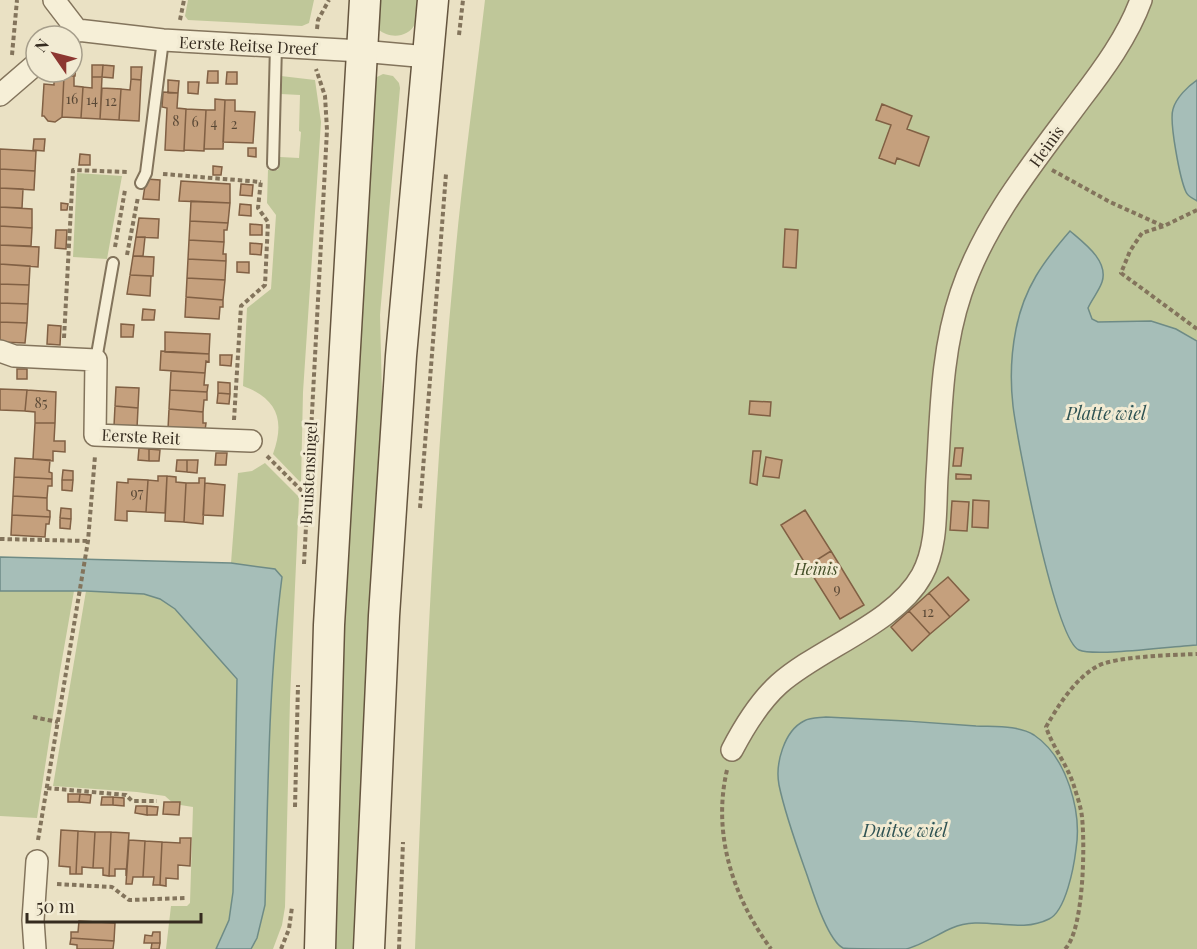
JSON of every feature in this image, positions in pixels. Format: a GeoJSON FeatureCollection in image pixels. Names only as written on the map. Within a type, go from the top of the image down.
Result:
{"type":"FeatureCollection","features":[{"type":"Feature","properties":{"kind":"main road","name":"Bruistensingel"},"geometry":{"type":"LineString","coordinates":[[318,944],[329,625],[365,0]]}},
{"type":"Feature","properties":{"kind":"main road"},"geometry":{"type":"LineString","coordinates":[[369,949],[384,616],[401,356],[433,0]]}},
{"type":"Feature","properties":{"kind":"street","name":"Heinis"},"geometry":{"type":"LineString","coordinates":[[732,750],[756,710],[780,684],[870,625],[911,593],[924,573],[932,546],[942,382],[961,293],[994,221],[1106,66],[1138,10],[1141,0]]}},
{"type":"Feature","properties":{"kind":"street"},"geometry":{"type":"LineString","coordinates":[[59,2],[70,24]]}},
{"type":"Feature","properties":{"kind":"street","name":"Eerste Reitse Dreef"},"geometry":{"type":"LineString","coordinates":[[84,34],[428,57]]}},
{"type":"Feature","properties":{"kind":"street"},"geometry":{"type":"LineString","coordinates":[[5,91],[24,74]]}},
{"type":"Feature","properties":{"kind":"street"},"geometry":{"type":"LineString","coordinates":[[0,351],[14,356],[96,360]]}},
{"type":"Feature","properties":{"kind":"street","name":"Eerste Reit"},"geometry":{"type":"LineString","coordinates":[[96,360],[95,435],[242,440]]}},
{"type":"Feature","properties":{"kind":"street"},"geometry":{"type":"LineString","coordinates":[[35,949],[33,920],[37,861]]}},
{"type":"Feature","properties":{"kind":"lane"},"geometry":{"type":"LineString","coordinates":[[143,178],[163,40]]}},
{"type":"Feature","properties":{"kind":"lane"},"geometry":{"type":"LineString","coordinates":[[273,164],[276,45]]}},
{"type":"Feature","properties":{"kind":"lane"},"geometry":{"type":"LineString","coordinates":[[96,360],[112,263]]}},
{"type":"Feature","properties":{"kind":"path"},"geometry":{"type":"LineString","coordinates":[[5,91],[17,0]]}},
{"type":"Feature","properties":{"kind":"path","name":"Bruistensingel"},"geometry":{"type":"LineString","coordinates":[[303,567],[327,130],[325,96],[314,64],[318,20],[329,0]]}},
{"type":"Feature","properties":{"kind":"path"},"geometry":{"type":"LineString","coordinates":[[458,45],[463,0]]}},
{"type":"Feature","properties":{"kind":"path"},"geometry":{"type":"LineString","coordinates":[[1036,160],[1110,202],[1164,226]]}},
{"type":"Feature","properties":{"kind":"path"},"geometry":{"type":"LineString","coordinates":[[419,517],[447,162]]}},
{"type":"Feature","properties":{"kind":"path"},"geometry":{"type":"LineString","coordinates":[[273,164],[262,167],[258,208],[268,222],[265,285],[241,306],[242,440],[306,496]]}},
{"type":"Feature","properties":{"kind":"path"},"geometry":{"type":"LineString","coordinates":[[63,358],[73,170],[143,178],[261,182]]}},
{"type":"Feature","properties":{"kind":"path"},"geometry":{"type":"LineString","coordinates":[[112,263],[127,181],[143,178]]}},
{"type":"Feature","properties":{"kind":"path"},"geometry":{"type":"LineString","coordinates":[[1197,210],[1164,226],[1142,233],[1130,251],[1120,273],[1197,329]]}},
{"type":"Feature","properties":{"kind":"path"},"geometry":{"type":"LineString","coordinates":[[37,861],[36,854],[88,541],[96,452],[95,435]]}},
{"type":"Feature","properties":{"kind":"path"},"geometry":{"type":"LineString","coordinates":[[0,539],[88,541]]}},
{"type":"Feature","properties":{"kind":"path"},"geometry":{"type":"LineString","coordinates":[[1065,949],[1071,944],[1082,886],[1082,815],[1065,763],[1051,744],[1046,727],[1059,705],[1078,682],[1096,666],[1146,657],[1197,654]]}},
{"type":"Feature","properties":{"kind":"path"},"geometry":{"type":"LineString","coordinates":[[295,815],[299,675]]}},
{"type":"Feature","properties":{"kind":"path"},"geometry":{"type":"LineString","coordinates":[[33,717],[58,722]]}},
{"type":"Feature","properties":{"kind":"path"},"geometry":{"type":"LineString","coordinates":[[732,750],[724,781],[723,840],[740,899],[754,926],[771,949]]}},
{"type":"Feature","properties":{"kind":"path"},"geometry":{"type":"LineString","coordinates":[[47,788],[126,795],[132,801],[157,801]]}},
{"type":"Feature","properties":{"kind":"path"},"geometry":{"type":"LineString","coordinates":[[399,949],[403,830]]}},
{"type":"Feature","properties":{"kind":"path"},"geometry":{"type":"LineString","coordinates":[[35,884],[112,887],[129,900],[187,898]]}},
{"type":"Feature","properties":{"kind":"path"},"geometry":{"type":"LineString","coordinates":[[281,949],[289,929],[293,897]]}},
{"type":"Feature","properties":{"kind":"green space"},"geometry":{"type":"Polygon","coordinates":[[[188,0],[314,0],[309,23],[302,26],[188,20],[185,16],[188,0]]]}},
{"type":"Feature","properties":{"kind":"green space"},"geometry":{"type":"Polygon","coordinates":[[[378,0],[420,0],[417,18],[412,29],[393,36],[378,29],[378,0]]]}},
{"type":"Feature","properties":{"kind":"green space","name":"Heinis"},"geometry":{"type":"Polygon","coordinates":[[[485,0],[1197,0],[1197,949],[415,949],[435,516],[447,343],[465,161],[485,0]]]}},
{"type":"Feature","properties":{"kind":"green space"},"geometry":{"type":"Polygon","coordinates":[[[383,74],[393,76],[400,88],[380,315],[383,436],[356,949],[332,949],[342,627],[375,78],[383,74]]]}},
{"type":"Feature","properties":{"kind":"green space"},"geometry":{"type":"Polygon","coordinates":[[[281,76],[315,80],[321,122],[303,392],[301,483],[273,454],[278,431],[276,412],[264,397],[243,386],[247,308],[271,289],[276,215],[267,203],[268,170],[278,170],[280,157],[299,158],[300,95],[281,94],[281,76]]]}},
{"type":"Feature","properties":{"kind":"green space"},"geometry":{"type":"Polygon","coordinates":[[[77,173],[122,176],[107,259],[73,257],[77,173]]]}},
{"type":"Feature","properties":{"kind":"green space"},"geometry":{"type":"Polygon","coordinates":[[[265,463],[299,497],[290,699],[285,907],[282,925],[273,949],[251,949],[257,938],[265,905],[271,700],[282,577],[275,569],[231,563],[238,473],[252,471],[265,463]]]}},
{"type":"Feature","properties":{"kind":"green space"},"geometry":{"type":"Polygon","coordinates":[[[0,591],[74,591],[37,818],[0,816],[0,591]]]}},
{"type":"Feature","properties":{"kind":"green space"},"geometry":{"type":"Polygon","coordinates":[[[86,591],[133,592],[152,596],[169,604],[189,623],[237,680],[233,892],[229,920],[216,949],[166,949],[171,906],[187,906],[190,903],[193,807],[174,804],[165,796],[53,786],[86,591]]]}},
{"type":"Feature","properties":{"kind":"water"},"geometry":{"type":"Polygon","coordinates":[[[1197,80],[1197,201],[1186,192],[1178,163],[1172,116],[1180,97],[1197,80]]]}},
{"type":"Feature","properties":{"kind":"water","name":"Platte wiel"},"geometry":{"type":"Polygon","coordinates":[[[1070,231],[1094,253],[1102,267],[1102,282],[1088,308],[1092,319],[1098,322],[1151,321],[1176,329],[1197,341],[1197,645],[1117,652],[1079,650],[1069,638],[1059,612],[1038,537],[1022,457],[1013,406],[1012,367],[1016,329],[1029,288],[1043,265],[1070,231]]]}},
{"type":"Feature","properties":{"kind":"water"},"geometry":{"type":"Polygon","coordinates":[[[0,557],[231,563],[275,569],[282,577],[271,700],[265,905],[257,938],[251,949],[216,949],[229,920],[233,892],[237,679],[175,609],[160,599],[144,594],[86,591],[0,591],[0,557]]]}},
{"type":"Feature","properties":{"kind":"water","name":"Duitse wiel"},"geometry":{"type":"Polygon","coordinates":[[[826,717],[1013,728],[1034,735],[1046,745],[1070,786],[1077,819],[1076,849],[1071,877],[1064,898],[1055,914],[1049,919],[1025,925],[964,924],[906,949],[843,948],[837,943],[816,901],[781,796],[778,777],[780,758],[791,732],[807,720],[826,717]]]}},
{"type":"Feature","properties":{"kind":"building"},"geometry":{"type":"Polygon","coordinates":[[[92,65],[103,65],[102,77],[92,77],[92,65]]]}},
{"type":"Feature","properties":{"kind":"building"},"geometry":{"type":"Polygon","coordinates":[[[103,65],[114,66],[113,78],[102,77],[103,65]]]}},
{"type":"Feature","properties":{"kind":"building"},"geometry":{"type":"Polygon","coordinates":[[[131,67],[142,67],[141,80],[131,79],[131,67]]]}},
{"type":"Feature","properties":{"kind":"building"},"geometry":{"type":"Polygon","coordinates":[[[208,71],[218,71],[218,83],[207,83],[208,71]]]}},
{"type":"Feature","properties":{"kind":"building"},"geometry":{"type":"Polygon","coordinates":[[[227,72],[237,72],[237,84],[226,84],[227,72]]]}},
{"type":"Feature","properties":{"kind":"building"},"geometry":{"type":"Polygon","coordinates":[[[92,77],[102,77],[100,119],[81,118],[83,87],[92,88],[92,77]]]}},
{"type":"Feature","properties":{"kind":"building"},"geometry":{"type":"Polygon","coordinates":[[[131,79],[141,80],[139,121],[119,120],[121,89],[130,90],[131,79]]]}},
{"type":"Feature","properties":{"kind":"building"},"geometry":{"type":"Polygon","coordinates":[[[168,80],[179,81],[178,93],[168,93],[168,80]]]}},
{"type":"Feature","properties":{"kind":"building"},"geometry":{"type":"Polygon","coordinates":[[[188,82],[199,82],[198,94],[188,93],[188,82]]]}},
{"type":"Feature","properties":{"kind":"building"},"geometry":{"type":"Polygon","coordinates":[[[44,84],[64,84],[62,117],[55,122],[48,121],[42,116],[44,84]]]}},
{"type":"Feature","properties":{"kind":"building"},"geometry":{"type":"Polygon","coordinates":[[[64,84],[83,87],[81,118],[62,117],[64,84]]]}},
{"type":"Feature","properties":{"kind":"building"},"geometry":{"type":"Polygon","coordinates":[[[102,88],[121,89],[119,120],[100,119],[102,88]]]}},
{"type":"Feature","properties":{"kind":"building"},"geometry":{"type":"Polygon","coordinates":[[[163,92],[178,93],[177,108],[186,109],[184,151],[165,150],[167,108],[162,107],[163,92]]]}},
{"type":"Feature","properties":{"kind":"building"},"geometry":{"type":"Polygon","coordinates":[[[215,99],[225,100],[223,149],[204,149],[206,110],[215,110],[215,99]]]}},
{"type":"Feature","properties":{"kind":"building"},"geometry":{"type":"Polygon","coordinates":[[[225,100],[235,100],[235,111],[255,112],[253,143],[223,142],[225,100]]]}},
{"type":"Feature","properties":{"kind":"building"},"geometry":{"type":"Polygon","coordinates":[[[882,104],[912,116],[907,129],[929,137],[919,166],[897,158],[895,164],[879,158],[891,125],[876,120],[882,104]]]}},
{"type":"Feature","properties":{"kind":"building"},"geometry":{"type":"Polygon","coordinates":[[[186,109],[206,110],[204,151],[184,150],[186,109]]]}},
{"type":"Feature","properties":{"kind":"building"},"geometry":{"type":"Polygon","coordinates":[[[34,139],[45,139],[44,151],[33,150],[34,139]]]}},
{"type":"Feature","properties":{"kind":"building"},"geometry":{"type":"Polygon","coordinates":[[[248,148],[256,148],[256,157],[248,156],[248,148]]]}},
{"type":"Feature","properties":{"kind":"building"},"geometry":{"type":"Polygon","coordinates":[[[0,149],[36,151],[35,171],[0,169],[0,149]]]}},
{"type":"Feature","properties":{"kind":"building"},"geometry":{"type":"Polygon","coordinates":[[[80,154],[90,155],[90,165],[79,165],[80,154]]]}},
{"type":"Feature","properties":{"kind":"building"},"geometry":{"type":"Polygon","coordinates":[[[213,166],[222,167],[221,175],[213,175],[213,166]]]}},
{"type":"Feature","properties":{"kind":"building"},"geometry":{"type":"Polygon","coordinates":[[[0,169],[35,171],[34,190],[0,188],[0,169]]]}},
{"type":"Feature","properties":{"kind":"building"},"geometry":{"type":"Polygon","coordinates":[[[146,179],[160,180],[159,200],[143,199],[146,179]]]}},
{"type":"Feature","properties":{"kind":"building"},"geometry":{"type":"Polygon","coordinates":[[[181,181],[230,184],[230,203],[179,201],[181,181]]]}},
{"type":"Feature","properties":{"kind":"building"},"geometry":{"type":"Polygon","coordinates":[[[241,184],[253,185],[252,196],[240,195],[241,184]]]}},
{"type":"Feature","properties":{"kind":"building"},"geometry":{"type":"Polygon","coordinates":[[[0,188],[23,189],[22,208],[0,207],[0,188]]]}},
{"type":"Feature","properties":{"kind":"building"},"geometry":{"type":"Polygon","coordinates":[[[191,201],[230,203],[228,223],[190,221],[191,201]]]}},
{"type":"Feature","properties":{"kind":"building"},"geometry":{"type":"Polygon","coordinates":[[[61,203],[68,204],[67,210],[61,210],[61,203]]]}},
{"type":"Feature","properties":{"kind":"building"},"geometry":{"type":"Polygon","coordinates":[[[240,204],[251,205],[251,216],[239,215],[240,204]]]}},
{"type":"Feature","properties":{"kind":"building"},"geometry":{"type":"Polygon","coordinates":[[[0,207],[32,209],[32,228],[0,226],[0,207]]]}},
{"type":"Feature","properties":{"kind":"building"},"geometry":{"type":"Polygon","coordinates":[[[139,218],[159,219],[158,238],[136,237],[139,218]]]}},
{"type":"Feature","properties":{"kind":"building"},"geometry":{"type":"Polygon","coordinates":[[[190,221],[228,223],[227,230],[224,230],[224,242],[189,240],[190,221]]]}},
{"type":"Feature","properties":{"kind":"building"},"geometry":{"type":"Polygon","coordinates":[[[250,224],[262,225],[262,235],[250,235],[250,224]]]}},
{"type":"Feature","properties":{"kind":"building"},"geometry":{"type":"Polygon","coordinates":[[[0,226],[32,228],[31,246],[0,245],[0,226]]]}},
{"type":"Feature","properties":{"kind":"building"},"geometry":{"type":"Polygon","coordinates":[[[785,229],[798,230],[796,268],[783,267],[785,229]]]}},
{"type":"Feature","properties":{"kind":"building"},"geometry":{"type":"Polygon","coordinates":[[[56,230],[67,230],[66,249],[55,248],[56,230]]]}},
{"type":"Feature","properties":{"kind":"building"},"geometry":{"type":"Polygon","coordinates":[[[136,237],[145,237],[143,256],[133,256],[136,237]]]}},
{"type":"Feature","properties":{"kind":"building"},"geometry":{"type":"Polygon","coordinates":[[[189,240],[224,242],[223,254],[226,254],[226,261],[188,259],[189,240]]]}},
{"type":"Feature","properties":{"kind":"building"},"geometry":{"type":"Polygon","coordinates":[[[250,243],[262,244],[261,255],[250,254],[250,243]]]}},
{"type":"Feature","properties":{"kind":"building"},"geometry":{"type":"Polygon","coordinates":[[[0,245],[39,247],[38,267],[0,264],[0,245]]]}},
{"type":"Feature","properties":{"kind":"building"},"geometry":{"type":"Polygon","coordinates":[[[133,256],[154,257],[153,276],[130,275],[133,256]]]}},
{"type":"Feature","properties":{"kind":"building"},"geometry":{"type":"Polygon","coordinates":[[[188,259],[226,261],[225,280],[187,278],[188,259]]]}},
{"type":"Feature","properties":{"kind":"building"},"geometry":{"type":"Polygon","coordinates":[[[237,262],[249,262],[249,273],[237,272],[237,262]]]}},
{"type":"Feature","properties":{"kind":"building"},"geometry":{"type":"Polygon","coordinates":[[[0,264],[30,266],[29,285],[0,284],[0,264]]]}},
{"type":"Feature","properties":{"kind":"building"},"geometry":{"type":"Polygon","coordinates":[[[130,275],[151,276],[150,296],[127,294],[130,275]]]}},
{"type":"Feature","properties":{"kind":"building"},"geometry":{"type":"Polygon","coordinates":[[[187,278],[225,280],[223,300],[186,297],[187,278]]]}},
{"type":"Feature","properties":{"kind":"building"},"geometry":{"type":"Polygon","coordinates":[[[0,284],[29,285],[28,304],[0,303],[0,284]]]}},
{"type":"Feature","properties":{"kind":"building"},"geometry":{"type":"Polygon","coordinates":[[[186,297],[223,300],[219,319],[185,317],[186,297]]]}},
{"type":"Feature","properties":{"kind":"building"},"geometry":{"type":"Polygon","coordinates":[[[0,303],[28,304],[27,323],[0,322],[0,303]]]}},
{"type":"Feature","properties":{"kind":"building"},"geometry":{"type":"Polygon","coordinates":[[[143,309],[155,310],[154,320],[142,320],[143,309]]]}},
{"type":"Feature","properties":{"kind":"building"},"geometry":{"type":"Polygon","coordinates":[[[0,322],[27,323],[25,343],[0,342],[0,322]]]}},
{"type":"Feature","properties":{"kind":"building"},"geometry":{"type":"Polygon","coordinates":[[[121,324],[134,325],[133,337],[121,337],[121,324]]]}},
{"type":"Feature","properties":{"kind":"building"},"geometry":{"type":"Polygon","coordinates":[[[48,325],[61,326],[60,345],[47,344],[48,325]]]}},
{"type":"Feature","properties":{"kind":"building"},"geometry":{"type":"Polygon","coordinates":[[[165,332],[210,334],[209,354],[165,352],[165,332]]]}},
{"type":"Feature","properties":{"kind":"building"},"geometry":{"type":"Polygon","coordinates":[[[161,351],[209,354],[209,362],[206,361],[205,373],[160,370],[161,351]]]}},
{"type":"Feature","properties":{"kind":"building"},"geometry":{"type":"Polygon","coordinates":[[[220,355],[232,355],[231,366],[220,365],[220,355]]]}},
{"type":"Feature","properties":{"kind":"building"},"geometry":{"type":"Polygon","coordinates":[[[17,369],[27,369],[27,379],[17,379],[17,369]]]}},
{"type":"Feature","properties":{"kind":"building"},"geometry":{"type":"Polygon","coordinates":[[[171,371],[205,373],[204,385],[208,385],[207,392],[170,390],[171,371]]]}},
{"type":"Feature","properties":{"kind":"building"},"geometry":{"type":"Polygon","coordinates":[[[218,382],[230,383],[230,394],[218,393],[218,382]]]}},
{"type":"Feature","properties":{"kind":"building"},"geometry":{"type":"Polygon","coordinates":[[[116,387],[139,388],[138,408],[115,406],[116,387]]]}},
{"type":"Feature","properties":{"kind":"building"},"geometry":{"type":"Polygon","coordinates":[[[0,389],[27,390],[25,411],[0,410],[0,389]]]}},
{"type":"Feature","properties":{"kind":"building"},"geometry":{"type":"Polygon","coordinates":[[[27,390],[56,392],[55,423],[35,423],[35,412],[25,411],[27,390]]]}},
{"type":"Feature","properties":{"kind":"building"},"geometry":{"type":"Polygon","coordinates":[[[170,390],[207,392],[203,412],[169,409],[170,390]]]}},
{"type":"Feature","properties":{"kind":"building"},"geometry":{"type":"Polygon","coordinates":[[[218,393],[230,394],[229,404],[217,403],[218,393]]]}},
{"type":"Feature","properties":{"kind":"building"},"geometry":{"type":"Polygon","coordinates":[[[750,401],[771,402],[770,416],[749,414],[750,401]]]}},
{"type":"Feature","properties":{"kind":"building"},"geometry":{"type":"Polygon","coordinates":[[[115,406],[138,408],[137,428],[114,426],[115,406]]]}},
{"type":"Feature","properties":{"kind":"building"},"geometry":{"type":"Polygon","coordinates":[[[169,409],[203,412],[203,423],[206,423],[205,431],[168,429],[169,409]]]}},
{"type":"Feature","properties":{"kind":"building"},"geometry":{"type":"Polygon","coordinates":[[[35,423],[55,423],[54,441],[65,441],[65,452],[53,451],[53,461],[33,459],[35,423]]]}},
{"type":"Feature","properties":{"kind":"building"},"geometry":{"type":"Polygon","coordinates":[[[139,448],[149,449],[149,461],[138,460],[139,448]]]}},
{"type":"Feature","properties":{"kind":"building"},"geometry":{"type":"Polygon","coordinates":[[[955,448],[963,448],[961,466],[953,466],[955,448]]]}},
{"type":"Feature","properties":{"kind":"building"},"geometry":{"type":"Polygon","coordinates":[[[149,449],[160,450],[159,461],[149,461],[149,449]]]}},
{"type":"Feature","properties":{"kind":"building"},"geometry":{"type":"Polygon","coordinates":[[[753,451],[761,451],[757,485],[750,483],[753,451]]]}},
{"type":"Feature","properties":{"kind":"building"},"geometry":{"type":"Polygon","coordinates":[[[216,453],[227,453],[226,465],[215,465],[216,453]]]}},
{"type":"Feature","properties":{"kind":"building"},"geometry":{"type":"Polygon","coordinates":[[[766,457],[782,460],[779,478],[763,476],[766,457]]]}},
{"type":"Feature","properties":{"kind":"building"},"geometry":{"type":"Polygon","coordinates":[[[15,458],[50,460],[49,472],[52,473],[52,479],[14,477],[15,458]]]}},
{"type":"Feature","properties":{"kind":"building"},"geometry":{"type":"Polygon","coordinates":[[[177,460],[187,460],[187,472],[176,471],[177,460]]]}},
{"type":"Feature","properties":{"kind":"building"},"geometry":{"type":"Polygon","coordinates":[[[187,460],[198,460],[197,473],[187,472],[187,460]]]}},
{"type":"Feature","properties":{"kind":"building"},"geometry":{"type":"Polygon","coordinates":[[[63,470],[73,471],[73,480],[62,480],[63,470]]]}},
{"type":"Feature","properties":{"kind":"building"},"geometry":{"type":"Polygon","coordinates":[[[956,474],[971,475],[971,479],[956,479],[956,474]]]}},
{"type":"Feature","properties":{"kind":"building"},"geometry":{"type":"Polygon","coordinates":[[[158,476],[167,476],[165,513],[146,512],[148,480],[158,481],[158,476]]]}},
{"type":"Feature","properties":{"kind":"building"},"geometry":{"type":"Polygon","coordinates":[[[167,476],[176,477],[176,482],[186,483],[184,522],[165,521],[167,476]]]}},
{"type":"Feature","properties":{"kind":"building"},"geometry":{"type":"Polygon","coordinates":[[[14,477],[52,479],[52,486],[48,486],[47,498],[13,496],[14,477]]]}},
{"type":"Feature","properties":{"kind":"building"},"geometry":{"type":"Polygon","coordinates":[[[199,478],[205,478],[203,524],[184,522],[186,483],[199,483],[199,478]]]}},
{"type":"Feature","properties":{"kind":"building"},"geometry":{"type":"Polygon","coordinates":[[[128,479],[148,480],[146,512],[127,511],[127,521],[115,520],[117,482],[128,483],[128,479]]]}},
{"type":"Feature","properties":{"kind":"building"},"geometry":{"type":"Polygon","coordinates":[[[62,480],[73,480],[72,491],[62,490],[62,480]]]}},
{"type":"Feature","properties":{"kind":"building"},"geometry":{"type":"Polygon","coordinates":[[[205,483],[225,485],[223,516],[203,515],[205,483]]]}},
{"type":"Feature","properties":{"kind":"building"},"geometry":{"type":"Polygon","coordinates":[[[13,496],[47,498],[47,510],[50,511],[50,517],[12,515],[13,496]]]}},
{"type":"Feature","properties":{"kind":"building"},"geometry":{"type":"Polygon","coordinates":[[[973,500],[989,501],[988,528],[972,527],[973,500]]]}},
{"type":"Feature","properties":{"kind":"building"},"geometry":{"type":"Polygon","coordinates":[[[952,501],[969,502],[967,531],[950,530],[952,501]]]}},
{"type":"Feature","properties":{"kind":"building"},"geometry":{"type":"Polygon","coordinates":[[[61,508],[71,509],[71,519],[60,518],[61,508]]]}},
{"type":"Feature","properties":{"kind":"building"},"geometry":{"type":"Polygon","coordinates":[[[805,510],[831,551],[815,561],[822,571],[813,576],[781,525],[805,510]]]}},
{"type":"Feature","properties":{"kind":"building"},"geometry":{"type":"Polygon","coordinates":[[[12,515],[50,517],[49,524],[46,524],[45,537],[11,535],[12,515]]]}},
{"type":"Feature","properties":{"kind":"building"},"geometry":{"type":"Polygon","coordinates":[[[60,518],[71,519],[70,529],[60,528],[60,518]]]}},
{"type":"Feature","properties":{"kind":"building"},"geometry":{"type":"Polygon","coordinates":[[[831,551],[864,605],[840,619],[813,576],[822,571],[815,561],[831,551]]]}},
{"type":"Feature","properties":{"kind":"building"},"geometry":{"type":"Polygon","coordinates":[[[948,577],[969,600],[950,617],[929,593],[948,577]]]}},
{"type":"Feature","properties":{"kind":"building"},"geometry":{"type":"Polygon","coordinates":[[[929,593],[950,617],[930,634],[909,611],[929,593]]]}},
{"type":"Feature","properties":{"kind":"building"},"geometry":{"type":"Polygon","coordinates":[[[909,611],[930,634],[912,651],[891,627],[909,611]]]}},
{"type":"Feature","properties":{"kind":"building"},"geometry":{"type":"Polygon","coordinates":[[[68,794],[80,794],[79,802],[68,802],[68,794]]]}},
{"type":"Feature","properties":{"kind":"building"},"geometry":{"type":"Polygon","coordinates":[[[80,794],[91,795],[90,803],[79,802],[80,794]]]}},
{"type":"Feature","properties":{"kind":"building"},"geometry":{"type":"Polygon","coordinates":[[[102,797],[113,797],[113,805],[101,805],[102,797]]]}},
{"type":"Feature","properties":{"kind":"building"},"geometry":{"type":"Polygon","coordinates":[[[113,797],[124,798],[124,806],[113,805],[113,797]]]}},
{"type":"Feature","properties":{"kind":"building"},"geometry":{"type":"Polygon","coordinates":[[[164,802],[180,802],[179,815],[163,814],[164,802]]]}},
{"type":"Feature","properties":{"kind":"building"},"geometry":{"type":"Polygon","coordinates":[[[136,806],[147,806],[147,815],[135,813],[136,806]]]}},
{"type":"Feature","properties":{"kind":"building"},"geometry":{"type":"Polygon","coordinates":[[[147,806],[158,807],[157,815],[147,815],[147,806]]]}},
{"type":"Feature","properties":{"kind":"building"},"geometry":{"type":"Polygon","coordinates":[[[61,830],[78,831],[76,874],[70,874],[70,867],[59,866],[61,830]]]}},
{"type":"Feature","properties":{"kind":"building"},"geometry":{"type":"Polygon","coordinates":[[[78,831],[95,832],[93,868],[82,867],[82,874],[76,874],[78,831]]]}},
{"type":"Feature","properties":{"kind":"building"},"geometry":{"type":"Polygon","coordinates":[[[95,832],[111,832],[109,876],[103,875],[103,868],[93,868],[95,832]]]}},
{"type":"Feature","properties":{"kind":"building"},"geometry":{"type":"Polygon","coordinates":[[[111,832],[129,833],[126,876],[126,869],[115,869],[115,876],[109,876],[111,832]]]}},
{"type":"Feature","properties":{"kind":"building"},"geometry":{"type":"Polygon","coordinates":[[[180,838],[191,838],[190,866],[178,865],[178,879],[166,878],[166,886],[160,885],[162,842],[180,843],[180,838]]]}},
{"type":"Feature","properties":{"kind":"building"},"geometry":{"type":"Polygon","coordinates":[[[129,840],[145,841],[143,877],[133,877],[132,884],[126,884],[129,840]]]}},
{"type":"Feature","properties":{"kind":"building"},"geometry":{"type":"Polygon","coordinates":[[[145,841],[162,842],[160,885],[153,885],[154,877],[143,877],[145,841]]]}},
{"type":"Feature","properties":{"kind":"building"},"geometry":{"type":"Polygon","coordinates":[[[79,921],[115,923],[114,941],[71,938],[71,932],[78,932],[79,921]]]}},
{"type":"Feature","properties":{"kind":"building"},"geometry":{"type":"Polygon","coordinates":[[[153,932],[160,932],[160,943],[144,943],[145,935],[152,936],[153,932]]]}},
{"type":"Feature","properties":{"kind":"building"},"geometry":{"type":"Polygon","coordinates":[[[71,938],[114,941],[113,949],[77,949],[77,945],[70,944],[71,938]]]}},
{"type":"Feature","properties":{"kind":"building"},"geometry":{"type":"Polygon","coordinates":[[[152,943],[160,943],[159,949],[151,949],[152,943]]]}}]}
